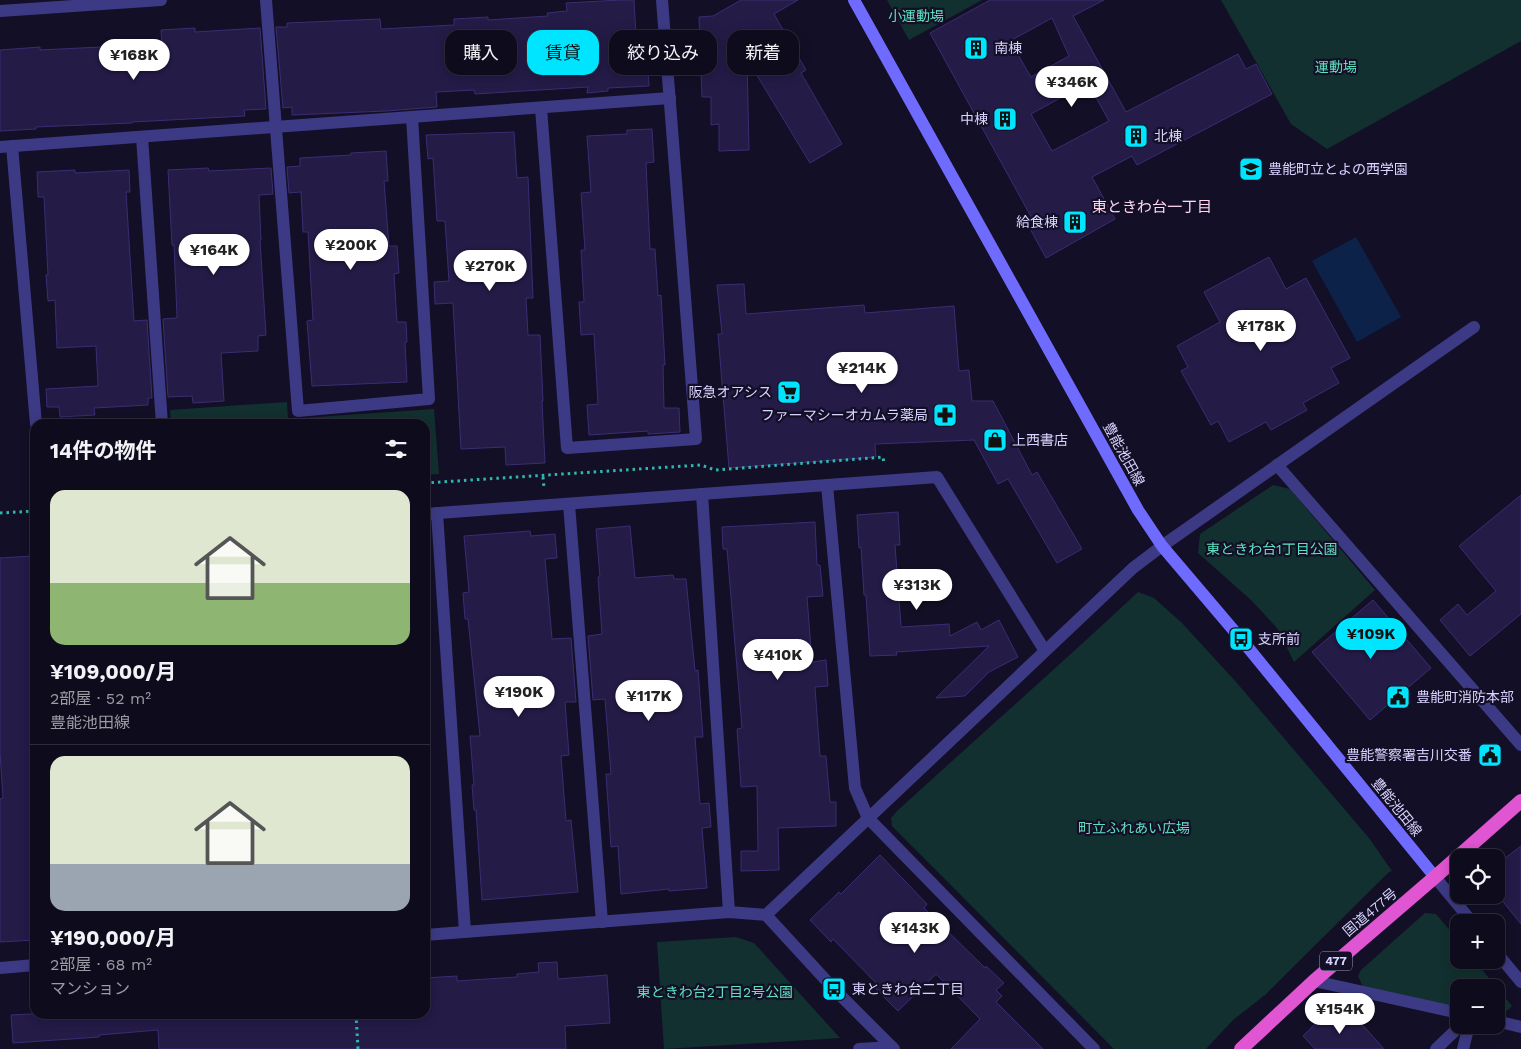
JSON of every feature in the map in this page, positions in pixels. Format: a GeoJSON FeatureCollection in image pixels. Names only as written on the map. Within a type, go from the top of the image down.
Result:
{"type":"FeatureCollection","features":[{"type":"Feature","properties":{"kind":"highway","name":"国道477号"},"geometry":{"type":"LineString","coordinates":[[1241,1049],[1314,980],[1521,801]]}},
{"type":"Feature","properties":{"kind":"main road","name":"豊能池田線"},"geometry":{"type":"LineString","coordinates":[[854,0],[1138,510],[1162,546],[1241,639],[1435,877]]}},
{"type":"Feature","properties":{"kind":"street"},"geometry":{"type":"LineString","coordinates":[[0,11],[160,0]]}},
{"type":"Feature","properties":{"kind":"street"},"geometry":{"type":"LineString","coordinates":[[266,0],[298,411],[429,399],[412,117]]}},
{"type":"Feature","properties":{"kind":"street"},"geometry":{"type":"LineString","coordinates":[[541,108],[568,448],[696,439],[662,0]]}},
{"type":"Feature","properties":{"kind":"street"},"geometry":{"type":"LineString","coordinates":[[35,419],[6,147],[670,98]]}},
{"type":"Feature","properties":{"kind":"street"},"geometry":{"type":"LineString","coordinates":[[142,137],[162,419]]}},
{"type":"Feature","properties":{"kind":"street"},"geometry":{"type":"LineString","coordinates":[[766,915],[1133,568],[1474,326]]}},
{"type":"Feature","properties":{"kind":"street"},"geometry":{"type":"LineString","coordinates":[[1277,465],[1521,745]]}},
{"type":"Feature","properties":{"kind":"street"},"geometry":{"type":"LineString","coordinates":[[464,932],[431,514],[937,478],[1045,651]]}},
{"type":"Feature","properties":{"kind":"street"},"geometry":{"type":"LineString","coordinates":[[827,485],[855,788],[868,818],[1094,1049]]}},
{"type":"Feature","properties":{"kind":"street"},"geometry":{"type":"LineString","coordinates":[[702,494],[729,912]]}},
{"type":"Feature","properties":{"kind":"street"},"geometry":{"type":"LineString","coordinates":[[568,504],[602,922]]}},
{"type":"Feature","properties":{"kind":"street"},"geometry":{"type":"LineString","coordinates":[[1435,877],[1465,914]]}},
{"type":"Feature","properties":{"kind":"street"},"geometry":{"type":"LineString","coordinates":[[430,935],[729,912],[766,915],[834,989],[893,1048]]}},
{"type":"Feature","properties":{"kind":"street"},"geometry":{"type":"LineString","coordinates":[[1505,963],[1521,982]]}},
{"type":"Feature","properties":{"kind":"street"},"geometry":{"type":"LineString","coordinates":[[0,968],[30,965]]}},
{"type":"Feature","properties":{"kind":"street"},"geometry":{"type":"LineString","coordinates":[[1314,980],[1450,1011]]}},
{"type":"Feature","properties":{"kind":"street"},"geometry":{"type":"LineString","coordinates":[[1505,1023],[1521,1027]]}},
{"type":"Feature","properties":{"kind":"street"},"geometry":{"type":"LineString","coordinates":[[1436,1049],[1452,1034]]}},
{"type":"Feature","properties":{"kind":"street"},"geometry":{"type":"LineString","coordinates":[[1464,1049],[1467,1034]]}},
{"type":"Feature","properties":{"kind":"street"},"geometry":{"type":"LineString","coordinates":[[859,1049],[893,1048]]}},
{"type":"Feature","properties":{"kind":"path"},"geometry":{"type":"LineString","coordinates":[[430,483],[701,465],[715,470],[883,457],[885,481]]}},
{"type":"Feature","properties":{"kind":"path"},"geometry":{"type":"LineString","coordinates":[[0,513],[30,511]]}},
{"type":"Feature","properties":{"kind":"path"},"geometry":{"type":"LineString","coordinates":[[356,1019],[358,1049]]}},
{"type":"Feature","properties":{"kind":"green space","name":"小運動場"},"geometry":{"type":"Polygon","coordinates":[[[887,0],[982,0],[909,40],[887,0]]]}},
{"type":"Feature","properties":{"kind":"green space","name":"運動場"},"geometry":{"type":"Polygon","coordinates":[[[1221,0],[1521,0],[1521,41],[1327,149],[1291,124],[1221,0]]]}},
{"type":"Feature","properties":{"kind":"green space"},"geometry":{"type":"Polygon","coordinates":[[[287,402],[288,419],[171,419],[170,410],[287,402]]]}},
{"type":"Feature","properties":{"kind":"green space"},"geometry":{"type":"Polygon","coordinates":[[[434,409],[439,474],[430,475],[430,419],[288,419],[434,409]]]}},
{"type":"Feature","properties":{"kind":"green space","name":"東ときわ台1丁目公園"},"geometry":{"type":"Polygon","coordinates":[[[1273,485],[1290,489],[1375,590],[1294,662],[1277,628],[1251,600],[1198,553],[1200,534],[1273,485]]]}},
{"type":"Feature","properties":{"kind":"green space","name":"町立ふれあい広場"},"geometry":{"type":"Polygon","coordinates":[[[1138,592],[1154,598],[1182,623],[1237,683],[1369,838],[1392,871],[1265,995],[1233,1020],[1206,1049],[1114,1049],[892,826],[891,818],[897,811],[1138,592]]]}},
{"type":"Feature","properties":{"kind":"green space"},"geometry":{"type":"Polygon","coordinates":[[[1425,913],[1436,914],[1450,930],[1450,969],[1481,969],[1490,979],[1450,979],[1450,1006],[1363,987],[1358,976],[1361,970],[1425,913]]]}},
{"type":"Feature","properties":{"kind":"green space","name":"東ときわ台2丁目2号公園"},"geometry":{"type":"Polygon","coordinates":[[[736,937],[754,943],[840,1038],[664,1049],[657,942],[736,937]]]}},
{"type":"Feature","properties":{"kind":"green space"},"geometry":{"type":"Polygon","coordinates":[[[1505,998],[1512,1006],[1505,1012],[1505,998]]]}},
{"type":"Feature","properties":{"kind":"water"},"geometry":{"type":"Polygon","coordinates":[[[1356,237],[1401,317],[1357,342],[1312,261],[1356,237]]]}},
{"type":"Feature","properties":{"kind":"building"},"geometry":{"type":"Polygon","coordinates":[[[634,0],[636,30],[609,30],[609,75],[648,75],[649,86],[608,88],[608,91],[587,93],[588,87],[475,94],[474,90],[436,92],[437,107],[386,111],[292,115],[292,107],[283,108],[276,27],[287,27],[287,23],[380,19],[381,29],[454,25],[454,19],[488,17],[488,20],[548,16],[547,13],[567,11],[566,3],[634,0]]]}},
{"type":"Feature","properties":{"kind":"building"},"geometry":{"type":"Polygon","coordinates":[[[741,0],[798,0],[774,14],[783,30],[727,30],[727,75],[747,75],[749,150],[719,151],[719,124],[711,125],[711,97],[702,97],[701,75],[717,75],[717,30],[699,30],[699,17],[713,16],[741,0]]]}},
{"type":"Feature","properties":{"kind":"building"},"geometry":{"type":"Polygon","coordinates":[[[990,0],[1104,0],[1073,16],[1126,112],[1238,54],[1246,69],[1256,64],[1272,94],[1137,165],[1132,156],[1092,177],[1115,219],[1046,258],[1029,227],[1035,224],[930,33],[990,0]],[[1052,18],[1010,41],[1031,77],[1069,56],[1052,18]],[[1088,83],[1031,114],[1052,151],[1109,121],[1088,83]]]}},
{"type":"Feature","properties":{"kind":"building"},"geometry":{"type":"Polygon","coordinates":[[[195,28],[195,32],[260,28],[266,109],[244,110],[245,116],[36,127],[36,129],[0,131],[0,50],[40,47],[40,50],[162,44],[161,30],[195,28]]]}},
{"type":"Feature","properties":{"kind":"building"},"geometry":{"type":"Polygon","coordinates":[[[799,58],[806,70],[801,73],[842,144],[810,163],[757,75],[799,75],[799,58]]]}},
{"type":"Feature","properties":{"kind":"building"},"geometry":{"type":"Polygon","coordinates":[[[652,129],[654,162],[646,163],[650,249],[655,249],[658,296],[661,295],[665,365],[663,365],[664,408],[679,408],[680,432],[648,434],[648,431],[589,435],[587,405],[598,404],[594,334],[581,335],[579,302],[584,302],[581,250],[585,250],[581,193],[591,192],[587,136],[627,134],[627,130],[652,129]]]}},
{"type":"Feature","properties":{"kind":"building"},"geometry":{"type":"Polygon","coordinates":[[[514,132],[517,178],[528,177],[533,298],[526,298],[528,335],[540,335],[545,463],[506,465],[505,447],[461,449],[453,303],[435,304],[434,282],[449,281],[445,221],[437,221],[433,158],[428,159],[426,135],[514,132]]]}},
{"type":"Feature","properties":{"kind":"building"},"geometry":{"type":"Polygon","coordinates":[[[386,151],[388,181],[384,181],[389,246],[397,246],[399,273],[394,274],[397,322],[406,322],[407,382],[312,386],[307,321],[313,320],[308,232],[303,232],[301,192],[289,193],[287,167],[300,166],[300,158],[386,151]]]}},
{"type":"Feature","properties":{"kind":"building"},"geometry":{"type":"Polygon","coordinates":[[[208,168],[209,171],[271,168],[273,194],[259,195],[266,335],[258,336],[258,351],[221,353],[224,401],[193,403],[192,396],[168,397],[163,319],[177,317],[168,170],[208,168]]]}},
{"type":"Feature","properties":{"kind":"building"},"geometry":{"type":"Polygon","coordinates":[[[75,170],[75,173],[129,170],[130,192],[126,192],[134,321],[147,320],[152,398],[148,398],[148,405],[94,408],[95,415],[60,417],[59,407],[47,407],[46,389],[98,386],[96,346],[57,348],[55,300],[48,301],[44,197],[38,197],[37,172],[75,170]]]}},
{"type":"Feature","properties":{"kind":"building"},"geometry":{"type":"Polygon","coordinates":[[[1269,257],[1286,289],[1306,278],[1350,358],[1331,368],[1339,383],[1303,403],[1307,410],[1271,430],[1266,422],[1229,442],[1218,421],[1211,425],[1181,371],[1188,367],[1177,346],[1220,322],[1204,292],[1269,257]]]}},
{"type":"Feature","properties":{"kind":"building"},"geometry":{"type":"Polygon","coordinates":[[[744,284],[746,314],[864,305],[865,313],[954,306],[959,371],[969,370],[972,401],[993,401],[1032,475],[1037,472],[1082,549],[1057,563],[1008,479],[998,484],[974,440],[875,444],[876,457],[729,468],[718,334],[722,334],[717,285],[744,284]]]}},
{"type":"Feature","properties":{"kind":"building"},"geometry":{"type":"Polygon","coordinates":[[[1521,495],[1521,614],[1470,656],[1440,620],[1458,604],[1467,615],[1496,591],[1459,546],[1521,495]]]}},
{"type":"Feature","properties":{"kind":"building"},"geometry":{"type":"Polygon","coordinates":[[[898,512],[900,545],[895,545],[901,626],[949,624],[950,636],[977,622],[981,630],[999,620],[1018,657],[989,672],[965,696],[936,698],[989,646],[896,652],[897,655],[870,656],[866,595],[864,595],[857,515],[898,512]]]}},
{"type":"Feature","properties":{"kind":"building"},"geometry":{"type":"Polygon","coordinates":[[[815,522],[817,565],[820,565],[823,596],[807,597],[812,662],[826,660],[828,686],[815,687],[820,756],[826,756],[830,802],[836,802],[836,826],[778,828],[779,870],[741,871],[741,851],[758,851],[757,786],[741,787],[737,729],[742,728],[727,549],[723,549],[722,527],[815,522]]]}},
{"type":"Feature","properties":{"kind":"building"},"geometry":{"type":"Polygon","coordinates":[[[630,526],[635,578],[673,575],[674,579],[686,579],[695,671],[698,670],[703,737],[695,737],[700,804],[709,803],[711,827],[702,828],[707,888],[669,891],[669,889],[621,894],[618,846],[611,847],[606,774],[611,774],[605,699],[593,700],[588,636],[602,634],[596,529],[630,526]]]}},
{"type":"Feature","properties":{"kind":"building"},"geometry":{"type":"Polygon","coordinates":[[[530,531],[531,536],[555,534],[557,558],[545,559],[552,639],[571,638],[576,702],[565,702],[569,755],[561,756],[566,821],[571,820],[578,892],[482,900],[476,810],[474,810],[472,785],[474,785],[470,736],[480,736],[468,619],[465,619],[463,593],[469,592],[464,536],[530,531]]]}},
{"type":"Feature","properties":{"kind":"building"},"geometry":{"type":"Polygon","coordinates":[[[30,556],[30,940],[0,942],[0,799],[3,798],[0,753],[0,558],[30,556]]]}},
{"type":"Feature","properties":{"kind":"building"},"geometry":{"type":"Polygon","coordinates":[[[1373,600],[1431,668],[1370,720],[1312,652],[1373,600]]]}},
{"type":"Feature","properties":{"kind":"building"},"geometry":{"type":"Polygon","coordinates":[[[1521,846],[1521,924],[1505,904],[1505,858],[1521,846]]]}},
{"type":"Feature","properties":{"kind":"building"},"geometry":{"type":"Polygon","coordinates":[[[880,855],[927,904],[924,908],[985,968],[986,966],[1004,983],[996,990],[1002,996],[996,1002],[1043,1049],[951,1049],[980,1019],[936,974],[898,1011],[876,989],[879,986],[833,939],[831,942],[810,920],[839,892],[841,894],[880,855]]]}},
{"type":"Feature","properties":{"kind":"building"},"geometry":{"type":"Polygon","coordinates":[[[557,962],[558,979],[607,975],[610,1023],[565,1026],[566,1049],[159,1049],[158,1030],[99,1035],[99,1037],[13,1043],[11,1015],[30,1014],[30,1019],[430,1019],[430,978],[457,976],[457,981],[517,977],[517,974],[539,972],[538,963],[557,962]]]}},
{"type":"Feature","properties":{"kind":"building"},"geometry":{"type":"Polygon","coordinates":[[[1323,1016],[1360,1022],[1384,1049],[1315,1049],[1303,1036],[1323,1016]]]}},
{"type":"Feature","properties":{"kind":"place","name":"南棟"},"geometry":{"type":"Point","coordinates":[976,48]}},
{"type":"Feature","properties":{"kind":"place","name":"中棟"},"geometry":{"type":"Point","coordinates":[1005,119]}},
{"type":"Feature","properties":{"kind":"place","name":"北棟"},"geometry":{"type":"Point","coordinates":[1136,136]}},
{"type":"Feature","properties":{"kind":"place","name":"豊能町立とよの西学園"},"geometry":{"type":"Point","coordinates":[1251,169]}},
{"type":"Feature","properties":{"kind":"place","name":"給食棟"},"geometry":{"type":"Point","coordinates":[1075,222]}},
{"type":"Feature","properties":{"kind":"place","name":"阪急オアシス"},"geometry":{"type":"Point","coordinates":[789,392]}},
{"type":"Feature","properties":{"kind":"place","name":"ファーマシーオカムラ薬局"},"geometry":{"type":"Point","coordinates":[945,415]}},
{"type":"Feature","properties":{"kind":"place","name":"上西書店"},"geometry":{"type":"Point","coordinates":[995,440]}},
{"type":"Feature","properties":{"kind":"place","name":"支所前"},"geometry":{"type":"Point","coordinates":[1241,639]}},
{"type":"Feature","properties":{"kind":"place","name":"豊能町消防本部"},"geometry":{"type":"Point","coordinates":[1398,697]}},
{"type":"Feature","properties":{"kind":"place","name":"豊能警察署吉川交番"},"geometry":{"type":"Point","coordinates":[1490,755]}},
{"type":"Feature","properties":{"kind":"place","name":"東ときわ台二丁目"},"geometry":{"type":"Point","coordinates":[834,989]}},
{"type":"Feature","properties":{"kind":"district","name":"東ときわ台一丁目"},"geometry":{"type":"Point","coordinates":[1152,207]}}]}
